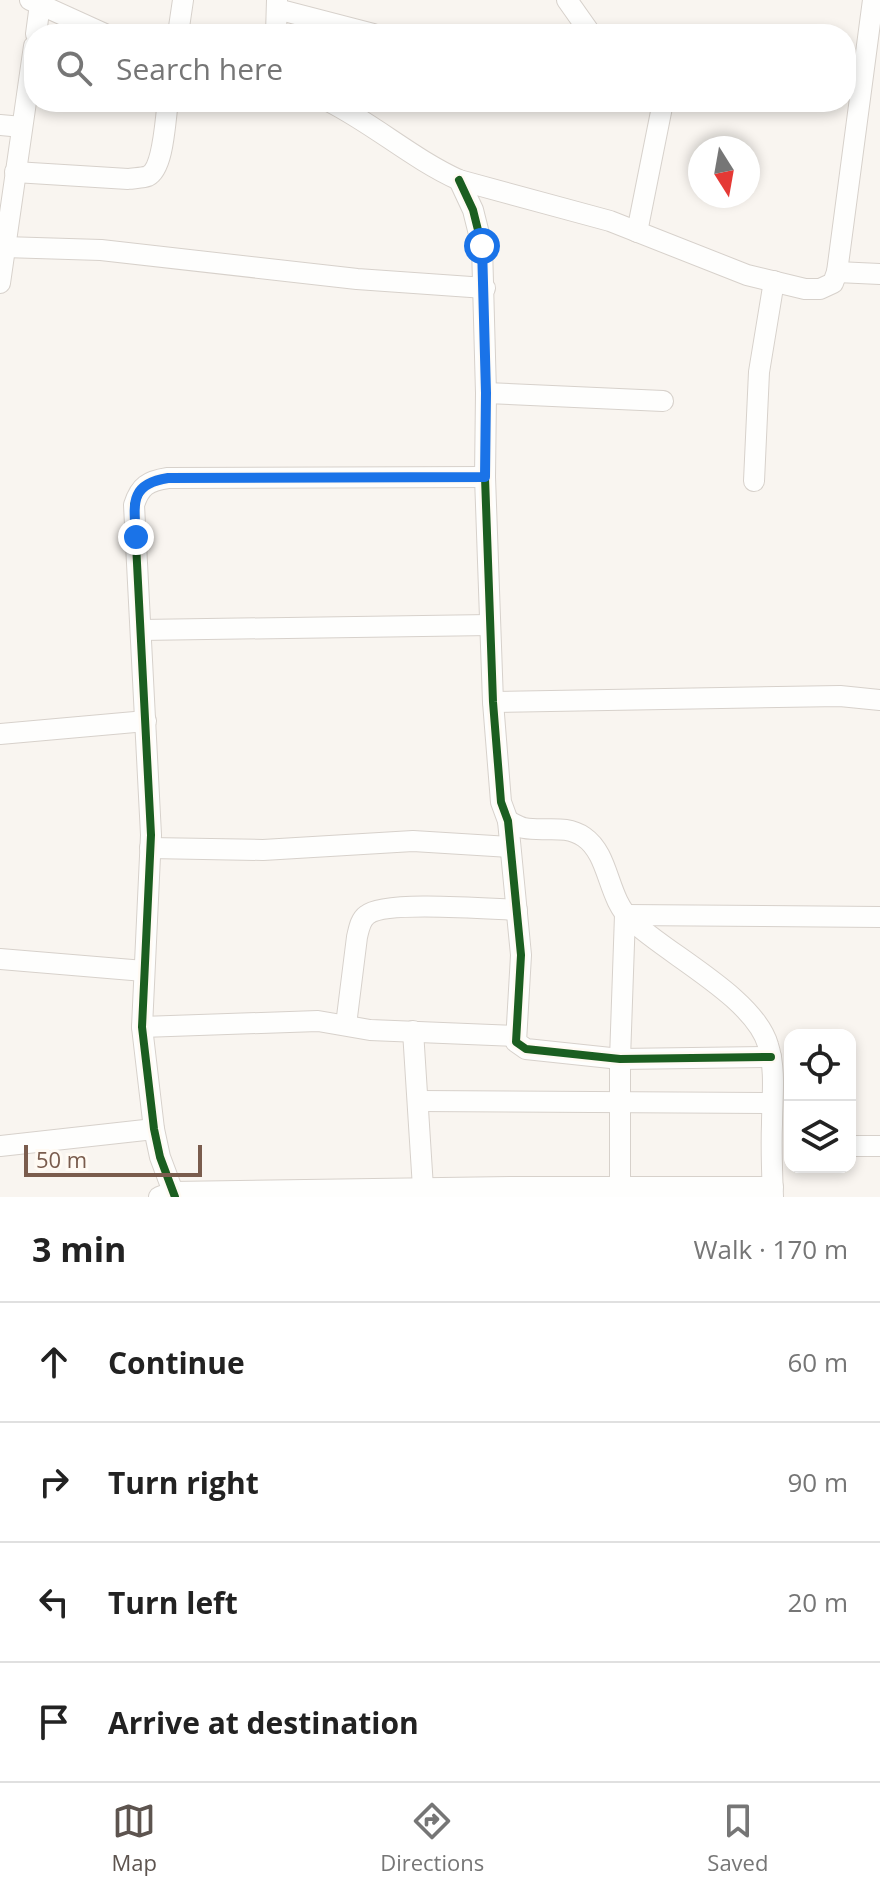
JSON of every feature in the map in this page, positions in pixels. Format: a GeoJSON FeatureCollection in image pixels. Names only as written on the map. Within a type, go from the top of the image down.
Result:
{"type":"FeatureCollection","features":[{"type":"Feature","properties":{"kind":"street"},"geometry":{"type":"LineString","coordinates":[[179,24],[183,0]]}},
{"type":"Feature","properties":{"kind":"street"},"geometry":{"type":"LineString","coordinates":[[567,0],[584,24]]}},
{"type":"Feature","properties":{"kind":"street"},"geometry":{"type":"LineString","coordinates":[[36,24],[35,2],[83,24]]}},
{"type":"Feature","properties":{"kind":"street"},"geometry":{"type":"LineString","coordinates":[[276,24],[277,4],[341,24]]}},
{"type":"Feature","properties":{"kind":"street"},"geometry":{"type":"LineString","coordinates":[[856,60],[875,4]]}},
{"type":"Feature","properties":{"kind":"street"},"geometry":{"type":"LineString","coordinates":[[0,283],[24,112]]}},
{"type":"Feature","properties":{"kind":"street"},"geometry":{"type":"LineString","coordinates":[[15,172],[128,179],[147,177],[159,160],[166,112]]}},
{"type":"Feature","properties":{"kind":"street"},"geometry":{"type":"LineString","coordinates":[[350,112],[437,170],[459,180],[610,221],[747,275],[805,289],[820,289],[833,283],[837,272],[850,112]]}},
{"type":"Feature","properties":{"kind":"street"},"geometry":{"type":"LineString","coordinates":[[637,232],[661,112]]}},
{"type":"Feature","properties":{"kind":"street"},"geometry":{"type":"LineString","coordinates":[[0,125],[22,127]]}},
{"type":"Feature","properties":{"kind":"street"},"geometry":{"type":"LineString","coordinates":[[459,180],[473,210],[482,246],[485,288],[485,477],[493,702],[501,802],[508,821],[521,955],[516,1036],[519,1046],[620,1059],[771,1057]]}},
{"type":"Feature","properties":{"kind":"street"},"geometry":{"type":"LineString","coordinates":[[4,247],[101,250],[357,279],[485,288]]}},
{"type":"Feature","properties":{"kind":"street"},"geometry":{"type":"LineString","coordinates":[[837,272],[880,274]]}},
{"type":"Feature","properties":{"kind":"street"},"geometry":{"type":"LineString","coordinates":[[754,481],[759,372],[774,281]]}},
{"type":"Feature","properties":{"kind":"street"},"geometry":{"type":"LineString","coordinates":[[486,393],[663,401]]}},
{"type":"Feature","properties":{"kind":"street"},"geometry":{"type":"LineString","coordinates":[[485,477],[168,478],[152,481],[139,490],[134,505],[150,848],[142,1027],[154,1129],[169,1195],[423,1188],[773,1192],[781,1146],[772,1103],[771,1057],[768,1043],[755,1020],[735,1000],[645,934],[625,915],[597,851],[585,838],[570,829],[524,828],[508,821]]}},
{"type":"Feature","properties":{"kind":"street"},"geometry":{"type":"LineString","coordinates":[[141,630],[490,625]]}},
{"type":"Feature","properties":{"kind":"street"},"geometry":{"type":"LineString","coordinates":[[493,702],[840,696],[880,700]]}},
{"type":"Feature","properties":{"kind":"street"},"geometry":{"type":"LineString","coordinates":[[0,734],[146,721]]}},
{"type":"Feature","properties":{"kind":"street"},"geometry":{"type":"LineString","coordinates":[[150,848],[263,850],[413,841],[510,847]]}},
{"type":"Feature","properties":{"kind":"street"},"geometry":{"type":"LineString","coordinates":[[346,1025],[357,937],[360,924],[367,915],[380,908],[401,907],[517,910]]}},
{"type":"Feature","properties":{"kind":"street"},"geometry":{"type":"LineString","coordinates":[[625,915],[880,917]]}},
{"type":"Feature","properties":{"kind":"street"},"geometry":{"type":"LineString","coordinates":[[620,1192],[619,1102],[625,915]]}},
{"type":"Feature","properties":{"kind":"street"},"geometry":{"type":"LineString","coordinates":[[0,959],[144,971]]}},
{"type":"Feature","properties":{"kind":"street"},"geometry":{"type":"LineString","coordinates":[[142,1027],[318,1021],[370,1030],[516,1036]]}},
{"type":"Feature","properties":{"kind":"street"},"geometry":{"type":"LineString","coordinates":[[413,1031],[423,1188]]}},
{"type":"Feature","properties":{"kind":"street"},"geometry":{"type":"LineString","coordinates":[[418,1101],[772,1103]]}},
{"type":"Feature","properties":{"kind":"street"},"geometry":{"type":"LineString","coordinates":[[0,1146],[154,1129]]}},
{"type":"Feature","properties":{"kind":"street"},"geometry":{"type":"LineString","coordinates":[[856,1146],[880,1146]]}},
{"type":"Feature","properties":{"kind":"cycle path"},"geometry":{"type":"LineString","coordinates":[[459,180],[473,210],[482,246],[485,477],[493,702],[501,802],[508,821],[521,955],[516,1042],[526,1049],[620,1059],[771,1057]]}},
{"type":"Feature","properties":{"kind":"cycle path"},"geometry":{"type":"LineString","coordinates":[[175,1197],[160,1157],[154,1129],[142,1027],[151,835],[136,499],[146,486],[168,478],[485,477]]}},
{"type":"Feature","properties":{"kind":"route"},"geometry":{"type":"LineString","coordinates":[[136,537],[134,505],[139,490],[152,481],[168,478],[485,477],[485,288],[482,246]]}}]}
